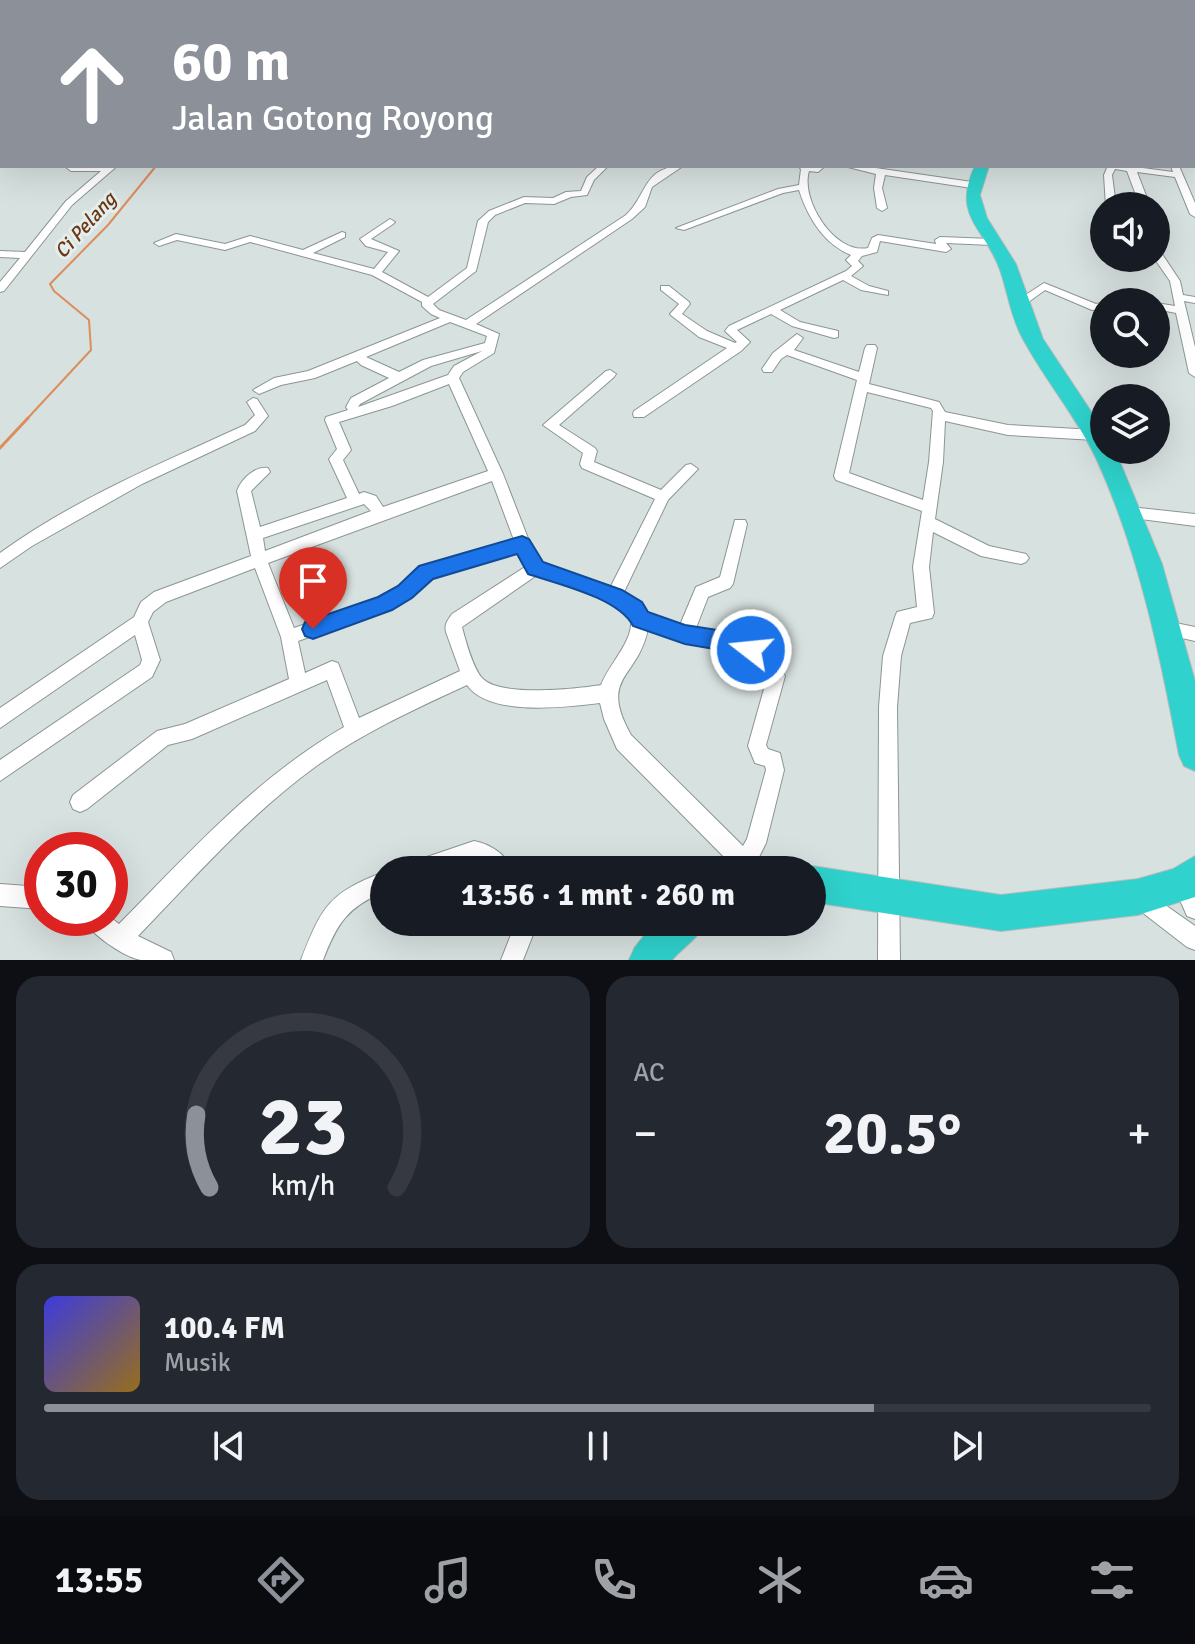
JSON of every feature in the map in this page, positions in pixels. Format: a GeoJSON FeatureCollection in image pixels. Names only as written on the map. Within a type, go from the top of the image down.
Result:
{"type":"FeatureCollection","features":[{"type":"Feature","properties":{"kind":"highway"},"geometry":{"type":"LineString","coordinates":[[977,176],[978,218],[1005,260],[1033,339],[1090,427]]}},
{"type":"Feature","properties":{"kind":"highway"},"geometry":{"type":"LineString","coordinates":[[1110,464],[1130,513],[1166,628],[1195,755]]}},
{"type":"Feature","properties":{"kind":"highway"},"geometry":{"type":"LineString","coordinates":[[826,886],[1001,913],[1082,906],[1191,889]]}},
{"type":"Feature","properties":{"kind":"highway"},"geometry":{"type":"LineString","coordinates":[[648,960],[668,936]]}},
{"type":"Feature","properties":{"kind":"street"},"geometry":{"type":"LineString","coordinates":[[307,0],[319,0]]}},
{"type":"Feature","properties":{"kind":"street"},"geometry":{"type":"LineString","coordinates":[[0,289],[69,203],[110,168]]}},
{"type":"Feature","properties":{"kind":"street"},"geometry":{"type":"LineString","coordinates":[[428,301],[472,269],[483,221],[492,213],[534,198],[554,201],[569,194],[584,193],[590,179],[602,168]]}},
{"type":"Feature","properties":{"kind":"street"},"geometry":{"type":"LineString","coordinates":[[468,324],[629,217],[640,207],[641,196],[652,180],[675,168]]}},
{"type":"Feature","properties":{"kind":"street"},"geometry":{"type":"LineString","coordinates":[[805,168],[803,187],[813,214],[823,230],[856,253],[873,250],[878,238],[943,245],[992,242]]}},
{"type":"Feature","properties":{"kind":"street"},"geometry":{"type":"LineString","coordinates":[[859,168],[914,178],[977,176]]}},
{"type":"Feature","properties":{"kind":"street"},"geometry":{"type":"LineString","coordinates":[[898,168],[914,178]]}},
{"type":"Feature","properties":{"kind":"street"},"geometry":{"type":"LineString","coordinates":[[1110,168],[1110,192]]}},
{"type":"Feature","properties":{"kind":"street"},"geometry":{"type":"LineString","coordinates":[[1124,168],[1177,171],[1195,214]]}},
{"type":"Feature","properties":{"kind":"street"},"geometry":{"type":"LineString","coordinates":[[1131,169],[1140,192]]}},
{"type":"Feature","properties":{"kind":"street"},"geometry":{"type":"LineString","coordinates":[[881,172],[878,188],[882,208]]}},
{"type":"Feature","properties":{"kind":"street"},"geometry":{"type":"LineString","coordinates":[[681,228],[781,191],[803,187]]}},
{"type":"Feature","properties":{"kind":"street"},"geometry":{"type":"LineString","coordinates":[[376,273],[394,251],[370,244],[365,239],[390,222]]}},
{"type":"Feature","properties":{"kind":"street"},"geometry":{"type":"LineString","coordinates":[[940,227],[943,245]]}},
{"type":"Feature","properties":{"kind":"street"},"geometry":{"type":"LineString","coordinates":[[303,254],[342,235]]}},
{"type":"Feature","properties":{"kind":"street"},"geometry":{"type":"LineString","coordinates":[[159,243],[176,237],[225,247],[249,239],[376,273],[428,301],[430,309],[493,334],[488,353],[458,369],[453,378],[388,403],[331,420],[344,450],[336,459],[355,501]]}},
{"type":"Feature","properties":{"kind":"street"},"geometry":{"type":"LineString","coordinates":[[639,414],[737,348],[744,340],[731,331],[733,328],[843,276],[858,266],[851,260],[857,257],[856,253]]}},
{"type":"Feature","properties":{"kind":"street"},"geometry":{"type":"LineString","coordinates":[[0,254],[29,255]]}},
{"type":"Feature","properties":{"kind":"street"},"geometry":{"type":"LineString","coordinates":[[1169,272],[1175,281],[1181,311],[1189,326],[1195,373]]}},
{"type":"Feature","properties":{"kind":"street"},"geometry":{"type":"LineString","coordinates":[[843,276],[865,288],[884,293]]}},
{"type":"Feature","properties":{"kind":"street"},"geometry":{"type":"LineString","coordinates":[[1019,304],[1044,286],[1090,305]]}},
{"type":"Feature","properties":{"kind":"street"},"geometry":{"type":"LineString","coordinates":[[665,288],[685,304],[676,314],[703,334],[737,348]]}},
{"type":"Feature","properties":{"kind":"street"},"geometry":{"type":"LineString","coordinates":[[1178,297],[1195,300]]}},
{"type":"Feature","properties":{"kind":"street"},"geometry":{"type":"LineString","coordinates":[[1170,309],[1181,311]]}},
{"type":"Feature","properties":{"kind":"street"},"geometry":{"type":"LineString","coordinates":[[772,310],[796,324],[834,334]]}},
{"type":"Feature","properties":{"kind":"street"},"geometry":{"type":"LineString","coordinates":[[0,562],[27,542],[137,480],[250,428],[262,416],[256,396],[278,381],[305,378],[449,318]]}},
{"type":"Feature","properties":{"kind":"street"},"geometry":{"type":"LineString","coordinates":[[768,369],[797,338]]}},
{"type":"Feature","properties":{"kind":"street"},"geometry":{"type":"LineString","coordinates":[[352,407],[355,401],[427,363],[491,344]]}},
{"type":"Feature","properties":{"kind":"street"},"geometry":{"type":"LineString","coordinates":[[871,348],[841,476],[927,515],[986,552],[1021,558]]}},
{"type":"Feature","properties":{"kind":"street"},"geometry":{"type":"LineString","coordinates":[[786,351],[939,409],[936,462],[921,567],[926,613],[924,616],[903,617],[892,656],[888,707],[889,960]]}},
{"type":"Feature","properties":{"kind":"street"},"geometry":{"type":"LineString","coordinates":[[358,355],[365,362],[401,378]]}},
{"type":"Feature","properties":{"kind":"street"},"geometry":{"type":"LineString","coordinates":[[610,374],[550,425],[590,451],[587,464],[663,497]]}},
{"type":"Feature","properties":{"kind":"street"},"geometry":{"type":"LineString","coordinates":[[453,378],[496,474],[522,544],[535,568],[614,596],[635,608],[641,619],[640,632],[608,693],[615,726],[624,742],[737,856]]}},
{"type":"Feature","properties":{"kind":"street"},"geometry":{"type":"LineString","coordinates":[[939,415],[1008,430],[1090,435]]}},
{"type":"Feature","properties":{"kind":"street"},"geometry":{"type":"LineString","coordinates":[[614,596],[663,497],[691,469]]}},
{"type":"Feature","properties":{"kind":"street"},"geometry":{"type":"LineString","coordinates":[[263,472],[246,485],[244,491],[259,559],[289,637],[298,683]]}},
{"type":"Feature","properties":{"kind":"street"},"geometry":{"type":"LineString","coordinates":[[0,719],[140,622],[147,607],[160,597],[496,474]]}},
{"type":"Feature","properties":{"kind":"street"},"geometry":{"type":"LineString","coordinates":[[255,535],[368,498],[380,514]]}},
{"type":"Feature","properties":{"kind":"street"},"geometry":{"type":"LineString","coordinates":[[1130,513],[1195,520]]}},
{"type":"Feature","properties":{"kind":"street"},"geometry":{"type":"LineString","coordinates":[[685,634],[702,592],[727,579],[740,524]]}},
{"type":"Feature","properties":{"kind":"street"},"geometry":{"type":"LineString","coordinates":[[289,637],[384,604],[405,592],[426,572],[522,544]]}},
{"type":"Feature","properties":{"kind":"street"},"geometry":{"type":"LineString","coordinates":[[535,568],[453,626],[471,674],[480,687],[513,695],[562,699],[608,693]]}},
{"type":"Feature","properties":{"kind":"street"},"geometry":{"type":"LineString","coordinates":[[641,619],[685,634],[747,645],[751,650],[747,658],[775,675],[757,752],[773,760],[775,770],[752,856]]}},
{"type":"Feature","properties":{"kind":"street"},"geometry":{"type":"LineString","coordinates":[[0,771],[146,671],[151,660],[140,622]]}},
{"type":"Feature","properties":{"kind":"street"},"geometry":{"type":"LineString","coordinates":[[1166,628],[1195,634]]}},
{"type":"Feature","properties":{"kind":"street"},"geometry":{"type":"LineString","coordinates":[[80,802],[164,737],[186,733],[332,669],[355,731]]}},
{"type":"Feature","properties":{"kind":"street"},"geometry":{"type":"LineString","coordinates":[[120,939],[267,792],[355,731],[471,674]]}},
{"type":"Feature","properties":{"kind":"street"},"geometry":{"type":"LineString","coordinates":[[459,856],[474,851],[487,856]]}},
{"type":"Feature","properties":{"kind":"street"},"geometry":{"type":"LineString","coordinates":[[312,960],[335,908],[370,887]]}},
{"type":"Feature","properties":{"kind":"street"},"geometry":{"type":"LineString","coordinates":[[0,895],[24,897]]}},
{"type":"Feature","properties":{"kind":"street"},"geometry":{"type":"LineString","coordinates":[[1138,897],[1195,939]]}},
{"type":"Feature","properties":{"kind":"street"},"geometry":{"type":"LineString","coordinates":[[116,936],[163,960]]}},
{"type":"Feature","properties":{"kind":"street"},"geometry":{"type":"LineString","coordinates":[[512,960],[521,936]]}},
{"type":"Feature","properties":{"kind":"waterway","name":"Ci Pelang"},"geometry":{"type":"LineString","coordinates":[[26,420],[91,350],[89,320],[54,291],[50,284],[108,225],[154,168]]}},
{"type":"Feature","properties":{"kind":"waterway","name":"Ci Pelang"},"geometry":{"type":"LineString","coordinates":[[0,448],[28,418]]}},
{"type":"Feature","properties":{"kind":"route"},"geometry":{"type":"LineString","coordinates":[[313,629],[384,604],[405,592],[426,572],[522,544],[535,568],[614,596],[635,608],[641,619],[685,634],[747,645],[751,650]]}}]}
